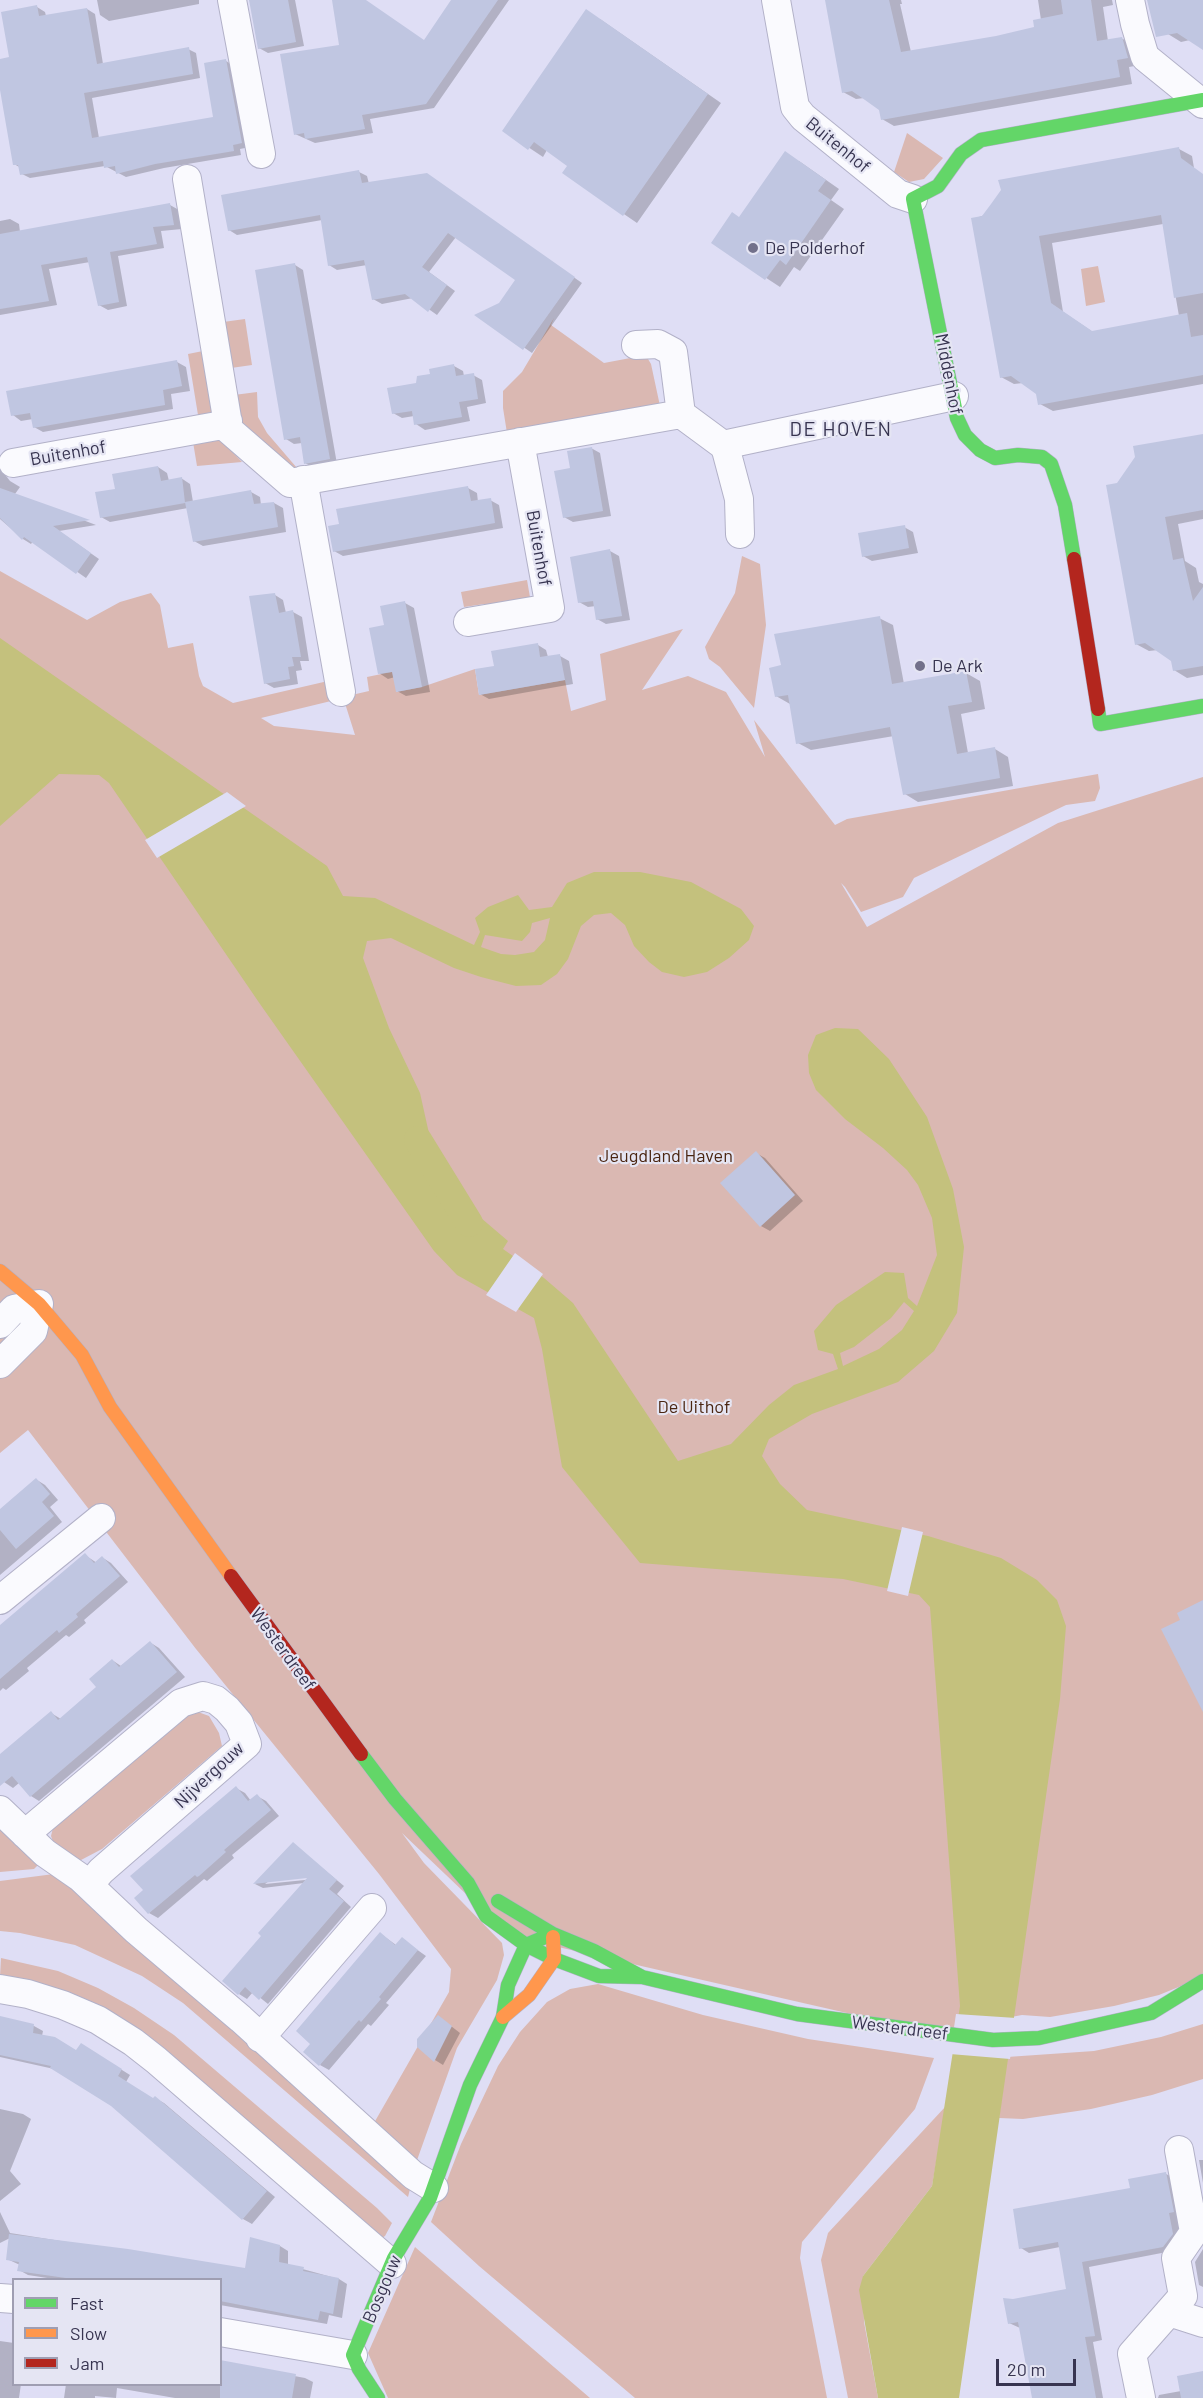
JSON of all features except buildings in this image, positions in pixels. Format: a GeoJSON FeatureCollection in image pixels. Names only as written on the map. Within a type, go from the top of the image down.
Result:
{"type":"FeatureCollection","features":[{"type":"Feature","properties":{"kind":"main road"},"geometry":{"type":"LineString","coordinates":[[913,199],[938,186],[961,154],[981,140],[1202,101]]}},
{"type":"Feature","properties":{"kind":"main road","name":"Middenhof"},"geometry":{"type":"LineString","coordinates":[[913,199],[957,418],[965,435],[980,450],[995,458],[1018,455],[1042,457],[1051,464],[1065,505],[1100,724],[1203,706]]}},
{"type":"Feature","properties":{"kind":"main road","name":"Westerdreef"},"geometry":{"type":"LineString","coordinates":[[0,1270],[13,1309],[82,1355],[110,1407],[327,1710],[395,1799],[468,1883],[486,1916],[526,1945],[554,1959],[599,1976],[642,1977],[797,2014],[993,2040],[1039,2038],[1160,2010],[1181,2008]]}},
{"type":"Feature","properties":{"kind":"main road","name":"Westerdreef"},"geometry":{"type":"LineString","coordinates":[[79,1378],[110,1407]]}},
{"type":"Feature","properties":{"kind":"main road","name":"Westerdreef"},"geometry":{"type":"LineString","coordinates":[[468,1883],[553,1934],[594,1951],[642,1977]]}},
{"type":"Feature","properties":{"kind":"main road"},"geometry":{"type":"LineString","coordinates":[[434,2188],[470,2085],[503,2017],[508,1985],[526,1945],[553,1934],[554,1959],[530,1995],[503,2017]]}},
{"type":"Feature","properties":{"kind":"main road","name":"Westerdreef"},"geometry":{"type":"LineString","coordinates":[[1160,2010],[1203,1981]]}},
{"type":"Feature","properties":{"kind":"main road","name":"Bosgouw"},"geometry":{"type":"LineString","coordinates":[[354,2355],[392,2264],[434,2188]]}},
{"type":"Feature","properties":{"kind":"main road"},"geometry":{"type":"LineString","coordinates":[[354,2355],[359,2369],[378,2398]]}},
{"type":"Feature","properties":{"kind":"street"},"geometry":{"type":"LineString","coordinates":[[232,0],[261,154]]}},
{"type":"Feature","properties":{"kind":"street","name":"Buitenhof"},"geometry":{"type":"LineString","coordinates":[[776,0],[795,107],[803,117],[898,194],[913,199]]}},
{"type":"Feature","properties":{"kind":"street"},"geometry":{"type":"LineString","coordinates":[[1130,0],[1145,57],[1202,101]]}},
{"type":"Feature","properties":{"kind":"street"},"geometry":{"type":"LineString","coordinates":[[187,179],[229,430],[290,483],[681,414]]}},
{"type":"Feature","properties":{"kind":"street"},"geometry":{"type":"LineString","coordinates":[[636,345],[658,344],[673,352],[681,414],[723,445],[726,450],[739,499],[740,534]]}},
{"type":"Feature","properties":{"kind":"street"},"geometry":{"type":"LineString","coordinates":[[723,445],[954,396]]}},
{"type":"Feature","properties":{"kind":"street","name":"Buitenhof"},"geometry":{"type":"LineString","coordinates":[[13,463],[217,426],[228,421]]}},
{"type":"Feature","properties":{"kind":"street","name":"Buitenhof"},"geometry":{"type":"LineString","coordinates":[[468,622],[550,608],[520,442]]}},
{"type":"Feature","properties":{"kind":"street"},"geometry":{"type":"LineString","coordinates":[[303,480],[340,692]]}},
{"type":"Feature","properties":{"kind":"street"},"geometry":{"type":"LineString","coordinates":[[0,1364],[37,1336],[13,1309]]}},
{"type":"Feature","properties":{"kind":"street"},"geometry":{"type":"LineString","coordinates":[[0,1600],[101,1518]]}},
{"type":"Feature","properties":{"kind":"street","name":"Nijvergouw"},"geometry":{"type":"LineString","coordinates":[[25,1834],[181,1703],[204,1696],[216,1700],[239,1723],[247,1744],[101,1871],[89,1885]]}},
{"type":"Feature","properties":{"kind":"street"},"geometry":{"type":"LineString","coordinates":[[0,1810],[45,1853],[89,1885],[136,1930],[241,2019],[413,2175],[434,2188]]}},
{"type":"Feature","properties":{"kind":"street"},"geometry":{"type":"LineString","coordinates":[[260,2038],[372,1908]]}},
{"type":"Feature","properties":{"kind":"street"},"geometry":{"type":"LineString","coordinates":[[0,1989],[28,1994],[63,2005],[98,2020],[133,2042],[392,2264]]}},
{"type":"Feature","properties":{"kind":"street"},"geometry":{"type":"LineString","coordinates":[[1141,2398],[1132,2354],[1183,2296],[1176,2258],[1194,2232],[1179,2150]]}},
{"type":"Feature","properties":{"kind":"street"},"geometry":{"type":"LineString","coordinates":[[1169,2312],[1203,2324]]}},
{"type":"Feature","properties":{"kind":"street"},"geometry":{"type":"LineString","coordinates":[[222,2332],[354,2355]]}},
{"type":"Feature","properties":{"kind":"green space"},"geometry":{"type":"Polygon","coordinates":[[[907,133],[943,158],[924,179],[909,182],[894,172],[907,133]]]}},
{"type":"Feature","properties":{"kind":"green space"},"geometry":{"type":"Polygon","coordinates":[[[1098,266],[1105,302],[1086,306],[1081,269],[1098,266]]]}},
{"type":"Feature","properties":{"kind":"green space"},"geometry":{"type":"Polygon","coordinates":[[[554,318],[551,325],[604,363],[641,356],[648,359],[660,406],[507,433],[503,391],[522,372],[554,318]]]}},
{"type":"Feature","properties":{"kind":"green space"},"geometry":{"type":"Polygon","coordinates":[[[245,319],[252,365],[231,368],[223,322],[245,319]]]}},
{"type":"Feature","properties":{"kind":"green space"},"geometry":{"type":"Polygon","coordinates":[[[203,351],[213,412],[198,415],[188,354],[203,351]]]}},
{"type":"Feature","properties":{"kind":"green space"},"geometry":{"type":"Polygon","coordinates":[[[257,392],[258,417],[267,433],[297,468],[296,472],[241,421],[234,395],[257,392]]]}},
{"type":"Feature","properties":{"kind":"green space"},"geometry":{"type":"Polygon","coordinates":[[[215,437],[242,462],[197,466],[193,442],[215,437]]]}},
{"type":"Feature","properties":{"kind":"green space"},"geometry":{"type":"Polygon","coordinates":[[[742,556],[760,564],[766,625],[754,708],[720,667],[709,659],[705,647],[735,593],[742,556]]]}},
{"type":"Feature","properties":{"kind":"green space","name":"De Uithof"},"geometry":{"type":"Polygon","coordinates":[[[0,571],[87,620],[120,602],[151,593],[160,605],[168,648],[193,643],[203,686],[233,703],[328,681],[331,701],[261,718],[274,726],[355,735],[343,697],[369,691],[367,677],[396,671],[396,692],[422,687],[475,669],[479,695],[565,680],[571,711],[606,700],[600,654],[683,629],[642,690],[688,676],[726,692],[765,757],[754,720],[835,825],[847,819],[1098,774],[1100,788],[1095,801],[1066,805],[914,878],[903,897],[861,912],[841,883],[867,927],[1058,823],[1203,777],[1203,1977],[1159,1995],[1114,2006],[1050,2017],[1022,2015],[930,2032],[510,1936],[402,1833],[424,1863],[502,1943],[504,1955],[497,1980],[457,2048],[416,2163],[374,2123],[449,1992],[451,1969],[379,1874],[196,1649],[28,1430],[0,1453],[0,571]]]}},
{"type":"Feature","properties":{"kind":"green space"},"geometry":{"type":"Polygon","coordinates":[[[527,580],[531,603],[485,611],[484,604],[464,607],[461,592],[527,580]]]}},
{"type":"Feature","properties":{"kind":"green space"},"geometry":{"type":"Polygon","coordinates":[[[198,1712],[209,1716],[219,1733],[222,1746],[102,1849],[81,1860],[68,1859],[57,1852],[51,1836],[53,1828],[188,1715],[198,1712]]]}},
{"type":"Feature","properties":{"kind":"green space"},"geometry":{"type":"Polygon","coordinates":[[[2,1829],[38,1865],[34,1869],[0,1872],[0,1831],[2,1829]]]}},
{"type":"Feature","properties":{"kind":"green space"},"geometry":{"type":"Polygon","coordinates":[[[54,1874],[226,2018],[410,2189],[408,2197],[183,2003],[142,1976],[75,1945],[0,1931],[0,1881],[54,1874]]]}},
{"type":"Feature","properties":{"kind":"green space"},"geometry":{"type":"Polygon","coordinates":[[[1,1958],[58,1971],[98,1988],[134,2008],[174,2035],[377,2208],[392,2223],[385,2236],[379,2240],[147,2037],[0,1977],[1,1958]]]}},
{"type":"Feature","properties":{"kind":"green space"},"geometry":{"type":"Polygon","coordinates":[[[598,1984],[703,2015],[808,2039],[934,2058],[915,2109],[802,2242],[800,2258],[827,2398],[635,2398],[479,2266],[431,2222],[461,2144],[498,2066],[520,2032],[547,2002],[570,1989],[598,1984]]]}},
{"type":"Feature","properties":{"kind":"green space"},"geometry":{"type":"Polygon","coordinates":[[[1203,2024],[1203,2079],[1152,2095],[1091,2109],[1023,2119],[999,2118],[1007,2057],[1094,2051],[1161,2037],[1203,2024]]]}},
{"type":"Feature","properties":{"kind":"green space"},"geometry":{"type":"Polygon","coordinates":[[[946,2106],[932,2186],[863,2276],[864,2322],[878,2398],[848,2398],[821,2260],[828,2233],[946,2106]]]}},
{"type":"Feature","properties":{"kind":"green space"},"geometry":{"type":"Polygon","coordinates":[[[415,2247],[590,2398],[388,2398],[368,2353],[415,2247]]]}},
{"type":"Feature","properties":{"kind":"shaded area"},"geometry":{"type":"Polygon","coordinates":[[[0,638],[327,866],[343,896],[375,898],[474,945],[480,932],[475,918],[488,907],[518,895],[529,910],[552,907],[567,883],[594,872],[640,872],[691,882],[741,909],[754,926],[749,940],[729,958],[707,972],[684,977],[662,972],[649,962],[634,946],[625,925],[611,913],[594,915],[581,926],[568,959],[557,974],[541,985],[516,986],[481,977],[454,968],[391,938],[367,941],[363,958],[389,1028],[420,1093],[440,1183],[508,1241],[503,1249],[544,1278],[573,1303],[678,1461],[731,1444],[769,1405],[794,1385],[838,1369],[833,1354],[818,1350],[814,1331],[836,1305],[885,1272],[904,1273],[908,1298],[917,1306],[937,1255],[932,1218],[918,1185],[907,1170],[845,1119],[816,1090],[809,1073],[808,1055],[816,1035],[835,1028],[858,1029],[889,1059],[927,1117],[953,1189],[964,1247],[957,1313],[934,1351],[898,1382],[812,1414],[769,1439],[762,1456],[780,1484],[807,1510],[928,1536],[1001,1558],[1037,1580],[1057,1600],[1066,1626],[1060,1699],[959,2398],[878,2398],[859,2290],[863,2276],[932,2186],[960,2006],[930,1607],[919,1595],[843,1579],[640,1563],[562,1467],[542,1349],[534,1318],[457,1275],[434,1251],[260,1004],[109,783],[99,775],[59,774],[0,826],[0,638]],[[550,918],[532,923],[530,932],[522,941],[485,935],[481,947],[501,954],[515,955],[534,952],[545,940],[550,918]],[[904,1302],[891,1318],[854,1347],[840,1353],[843,1366],[879,1349],[902,1330],[914,1311],[904,1302]]]}},
{"type":"Feature","properties":{"kind":"pier"},"geometry":{"type":"Polygon","coordinates":[[[227,792],[246,806],[157,858],[145,840],[227,792]]]}},
{"type":"Feature","properties":{"kind":"pier"},"geometry":{"type":"Polygon","coordinates":[[[515,1253],[543,1274],[516,1312],[486,1295],[515,1253]]]}},
{"type":"Feature","properties":{"kind":"pier"},"geometry":{"type":"Polygon","coordinates":[[[902,1527],[923,1532],[908,1596],[887,1591],[902,1527]]]}},
{"type":"Feature","properties":{"kind":"pier"},"geometry":{"type":"Polygon","coordinates":[[[956,2014],[1016,2018],[1010,2059],[950,2054],[956,2014]]]}},
{"type":"Feature","properties":{"kind":"waterway"},"geometry":{"type":"LineString","coordinates":[[418,1140],[469,1223]]}},
{"type":"Feature","properties":{"kind":"traffic: fast"},"geometry":{"type":"LineString","coordinates":[[1074,559],[1065,505],[1051,464],[1042,457],[1018,455],[995,458],[980,450],[965,435],[957,418],[913,199],[938,186],[961,154],[981,140],[1203,100]]}},
{"type":"Feature","properties":{"kind":"traffic: fast"},"geometry":{"type":"LineString","coordinates":[[1098,709],[1100,724],[1203,706]]}},
{"type":"Feature","properties":{"kind":"traffic: fast"},"geometry":{"type":"LineString","coordinates":[[361,1754],[395,1799],[468,1883],[486,1916],[526,1945],[554,1959],[599,1976],[642,1977]]}},
{"type":"Feature","properties":{"kind":"traffic: fast"},"geometry":{"type":"LineString","coordinates":[[498,1901],[553,1934],[594,1951],[642,1977],[797,2014],[993,2040],[1039,2038],[1151,2013],[1203,1981]]}},
{"type":"Feature","properties":{"kind":"traffic: fast"},"geometry":{"type":"LineString","coordinates":[[378,2398],[359,2369],[353,2355],[394,2258],[430,2198],[470,2085],[503,2017],[508,1985],[526,1945],[545,1937]]}},
{"type":"Feature","properties":{"kind":"traffic: slow"},"geometry":{"type":"LineString","coordinates":[[0,1271],[39,1304],[82,1355],[110,1407],[231,1576]]}},
{"type":"Feature","properties":{"kind":"traffic: slow"},"geometry":{"type":"LineString","coordinates":[[503,2017],[529,1995],[554,1959],[553,1937]]}},
{"type":"Feature","properties":{"kind":"traffic: jam"},"geometry":{"type":"LineString","coordinates":[[1074,559],[1098,709]]}},
{"type":"Feature","properties":{"kind":"traffic: jam"},"geometry":{"type":"LineString","coordinates":[[231,1576],[361,1754]]}},
{"type":"Feature","properties":{"kind":"place","name":"De Polderhof"},"geometry":{"type":"Point","coordinates":[753,248]}},
{"type":"Feature","properties":{"kind":"place","name":"De Ark"},"geometry":{"type":"Point","coordinates":[920,666]}},
{"type":"Feature","properties":{"kind":"district","name":"DE HOVEN"},"geometry":{"type":"Point","coordinates":[841,429]}},
{"type":"Feature","properties":{"kind":"park label","name":"Jeugdland Haven"},"geometry":{"type":"Point","coordinates":[666,1156]}}]}
